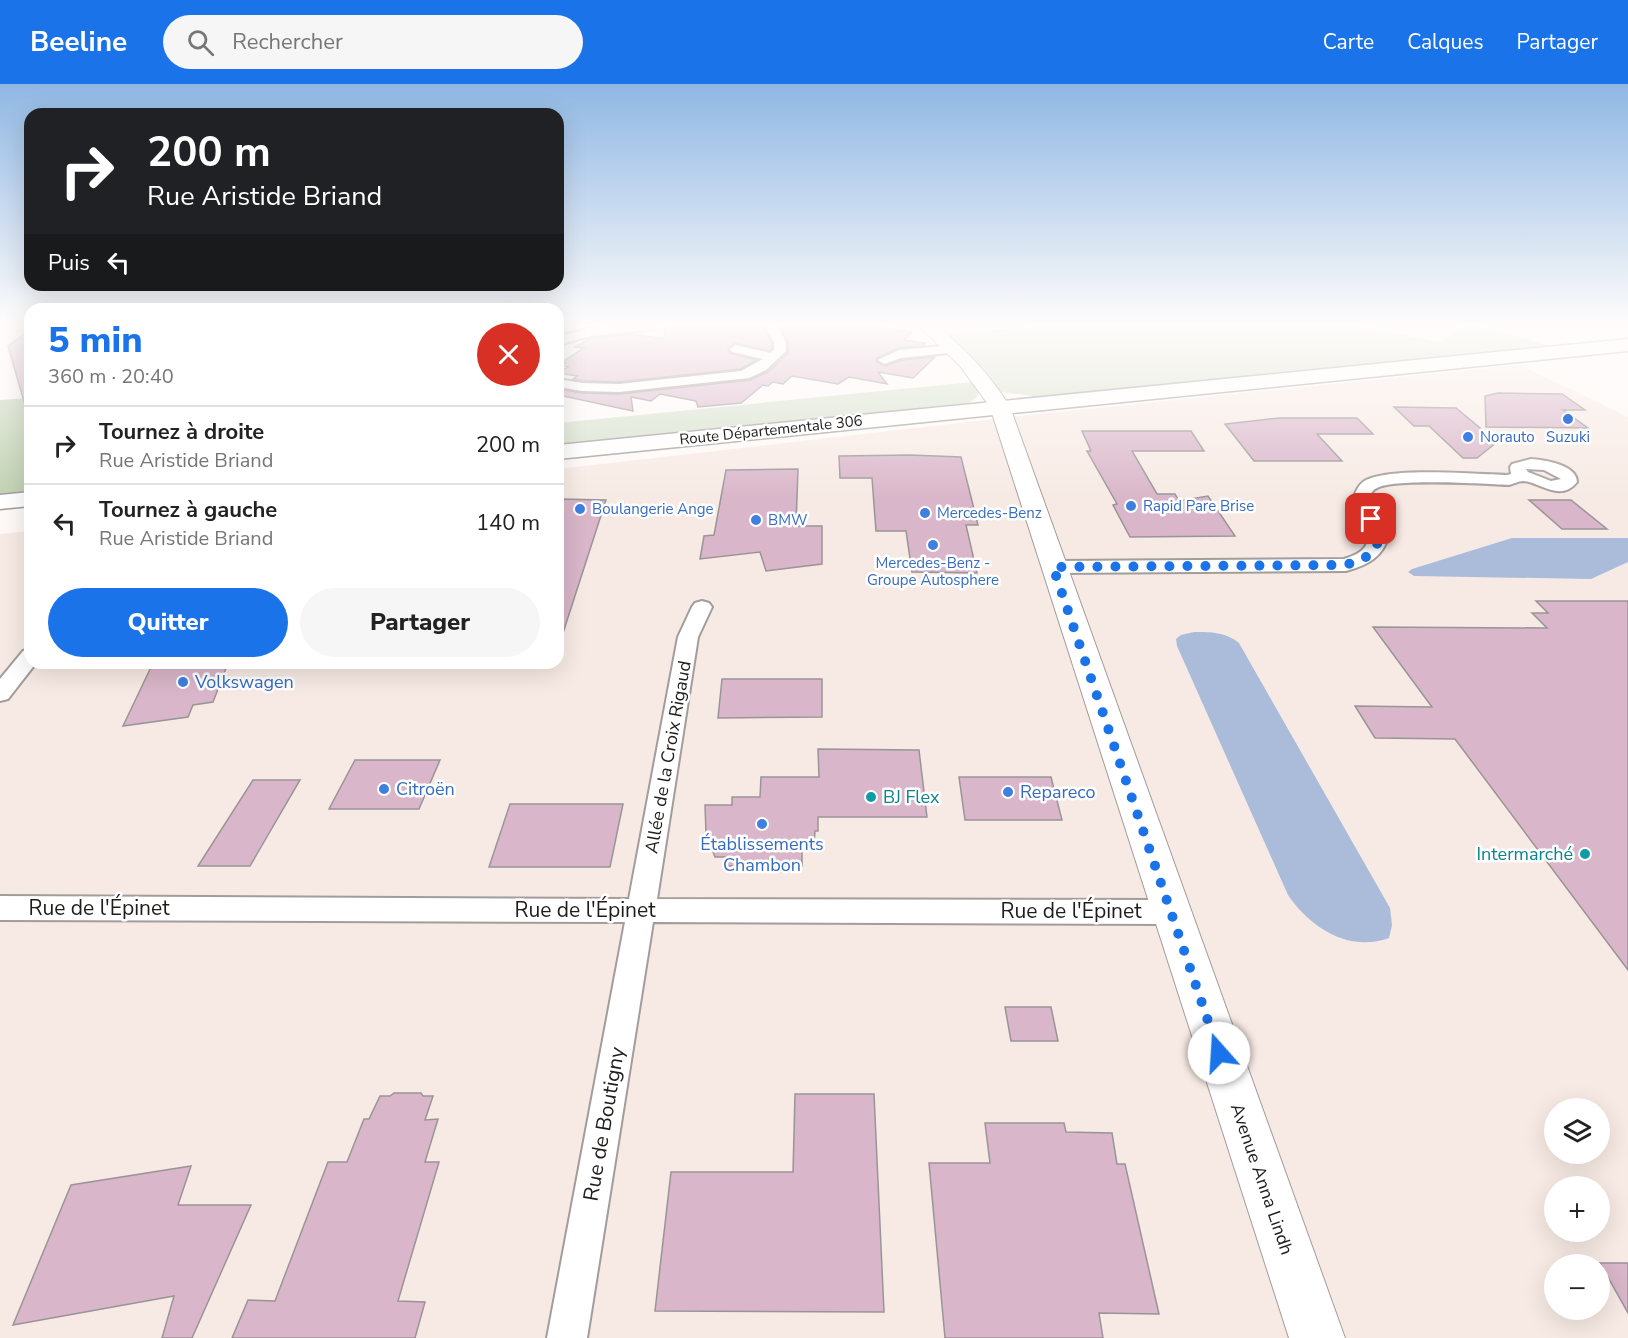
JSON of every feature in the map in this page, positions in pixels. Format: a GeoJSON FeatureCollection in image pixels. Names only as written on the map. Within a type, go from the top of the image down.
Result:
{"type":"FeatureCollection","features":[{"type":"Feature","properties":{"kind":"main road","name":"Avenue Anna Lindh"},"geometry":{"type":"LineString","coordinates":[[984,383],[1000,407],[1317,1338]]}},
{"type":"Feature","properties":{"kind":"main road","name":"Route Départementale 306"},"geometry":{"type":"LineString","coordinates":[[564,451],[1248,383]]}},
{"type":"Feature","properties":{"kind":"main road"},"geometry":{"type":"LineString","coordinates":[[0,502],[24,500]]}},
{"type":"Feature","properties":{"kind":"main road"},"geometry":{"type":"LineString","coordinates":[[0,513],[24,514]]}},
{"type":"Feature","properties":{"kind":"street"},"geometry":{"type":"LineString","coordinates":[[564,384],[619,388],[680,383]]}},
{"type":"Feature","properties":{"kind":"street"},"geometry":{"type":"LineString","coordinates":[[1053,567],[1346,565],[1367,557],[1378,546],[1380,533],[1360,504],[1362,492],[1372,484],[1394,480],[1509,480],[1523,476]]}},
{"type":"Feature","properties":{"kind":"street","name":"Allée de la Croix Rigaud"},"geometry":{"type":"LineString","coordinates":[[641,910],[688,637],[702,607]]}},
{"type":"Feature","properties":{"kind":"street"},"geometry":{"type":"LineString","coordinates":[[0,694],[24,663]]}},
{"type":"Feature","properties":{"kind":"street","name":"Rue de l'Épinet"},"geometry":{"type":"LineString","coordinates":[[0,908],[1171,912]]}},
{"type":"Feature","properties":{"kind":"street","name":"Rue de Boutigny"},"geometry":{"type":"LineString","coordinates":[[567,1338],[641,910]]}},
{"type":"Feature","properties":{"kind":"shaded area"},"geometry":{"type":"Polygon","coordinates":[[[1348,383],[1556,383],[1628,417],[1628,1338],[0,1338],[0,534],[24,532],[24,669],[564,669],[564,468],[1038,414],[1348,383]]]}},
{"type":"Feature","properties":{"kind":"green space"},"geometry":{"type":"Polygon","coordinates":[[[968,383],[973,383],[979,392],[976,398],[966,405],[564,445],[564,422],[968,383]]]}},
{"type":"Feature","properties":{"kind":"green space"},"geometry":{"type":"Polygon","coordinates":[[[992,383],[1209,383],[1047,398],[1002,392],[992,383]]]}},
{"type":"Feature","properties":{"kind":"green space"},"geometry":{"type":"Polygon","coordinates":[[[24,398],[24,492],[0,494],[0,400],[24,398]]]}},
{"type":"Feature","properties":{"kind":"water"},"geometry":{"type":"Polygon","coordinates":[[[1512,538],[1628,538],[1628,562],[1591,579],[1414,576],[1408,572],[1512,538]]]}},
{"type":"Feature","properties":{"kind":"water"},"geometry":{"type":"Polygon","coordinates":[[[1194,632],[1218,633],[1239,643],[1390,908],[1392,925],[1389,938],[1374,942],[1359,942],[1331,934],[1307,917],[1288,895],[1177,646],[1176,639],[1181,635],[1194,632]]]}},
{"type":"Feature","properties":{"kind":"building"},"geometry":{"type":"Polygon","coordinates":[[[19,383],[24,383],[24,402],[19,383]]]}},
{"type":"Feature","properties":{"kind":"building"},"geometry":{"type":"Polygon","coordinates":[[[726,383],[772,383],[768,386],[763,385],[741,403],[698,407],[696,401],[660,394],[651,401],[631,397],[633,411],[564,396],[564,390],[619,394],[726,383]]]}},
{"type":"Feature","properties":{"kind":"building"},"geometry":{"type":"Polygon","coordinates":[[[1498,393],[1562,394],[1585,410],[1563,410],[1588,428],[1486,427],[1485,396],[1498,393]]]}},
{"type":"Feature","properties":{"kind":"building","name":"Norauto"},"geometry":{"type":"Polygon","coordinates":[[[1394,407],[1456,408],[1497,442],[1477,458],[1463,458],[1429,426],[1414,426],[1394,407]]]}},
{"type":"Feature","properties":{"kind":"building"},"geometry":{"type":"Polygon","coordinates":[[[1279,418],[1357,418],[1373,434],[1317,434],[1342,461],[1254,461],[1225,424],[1279,418]]]}},
{"type":"Feature","properties":{"kind":"building"},"geometry":{"type":"Polygon","coordinates":[[[1082,431],[1191,431],[1204,451],[1132,451],[1157,494],[1175,494],[1179,501],[1208,496],[1235,536],[1130,537],[1113,505],[1117,504],[1087,451],[1091,451],[1082,431]]]}},
{"type":"Feature","properties":{"kind":"building","name":"Mercedes-Benz"},"geometry":{"type":"Polygon","coordinates":[[[839,456],[961,457],[978,525],[966,525],[977,573],[912,572],[906,531],[876,531],[872,478],[840,478],[839,456]]]}},
{"type":"Feature","properties":{"kind":"building","name":"BMW"},"geometry":{"type":"Polygon","coordinates":[[[798,469],[796,526],[822,526],[822,564],[766,571],[760,552],[700,559],[704,536],[714,535],[726,470],[798,469]]]}},
{"type":"Feature","properties":{"kind":"building"},"geometry":{"type":"Polygon","coordinates":[[[564,499],[606,500],[564,630],[564,499]]]}},
{"type":"Feature","properties":{"kind":"building"},"geometry":{"type":"Polygon","coordinates":[[[1529,500],[1571,500],[1607,529],[1562,529],[1529,500]]]}},
{"type":"Feature","properties":{"kind":"building","name":"Intermarché"},"geometry":{"type":"Polygon","coordinates":[[[1536,601],[1628,601],[1628,970],[1455,739],[1375,738],[1355,706],[1432,707],[1373,627],[1547,628],[1532,613],[1548,613],[1536,601]]]}},
{"type":"Feature","properties":{"kind":"building","name":"Volkswagen"},"geometry":{"type":"Polygon","coordinates":[[[150,669],[226,669],[213,702],[193,705],[188,717],[123,726],[150,669]]]}},
{"type":"Feature","properties":{"kind":"building"},"geometry":{"type":"Polygon","coordinates":[[[722,679],[822,679],[822,717],[718,718],[722,679]]]}},
{"type":"Feature","properties":{"kind":"building"},"geometry":{"type":"Polygon","coordinates":[[[818,749],[919,750],[927,817],[818,817],[818,831],[815,831],[814,844],[802,844],[802,866],[726,866],[727,857],[715,857],[706,834],[705,805],[732,805],[732,797],[760,797],[761,777],[819,777],[818,749]]]}},
{"type":"Feature","properties":{"kind":"building","name":"Citroën"},"geometry":{"type":"Polygon","coordinates":[[[355,760],[440,760],[419,809],[329,809],[355,760]]]}},
{"type":"Feature","properties":{"kind":"building","name":"Repareco"},"geometry":{"type":"Polygon","coordinates":[[[959,777],[1051,777],[1062,820],[965,820],[959,777]]]}},
{"type":"Feature","properties":{"kind":"building"},"geometry":{"type":"Polygon","coordinates":[[[253,780],[300,780],[250,866],[198,866],[253,780]]]}},
{"type":"Feature","properties":{"kind":"building"},"geometry":{"type":"Polygon","coordinates":[[[510,804],[623,804],[610,867],[489,867],[510,804]]]}},
{"type":"Feature","properties":{"kind":"building"},"geometry":{"type":"Polygon","coordinates":[[[1005,1007],[1051,1007],[1058,1041],[1011,1041],[1005,1007]]]}},
{"type":"Feature","properties":{"kind":"building"},"geometry":{"type":"Polygon","coordinates":[[[394,1093],[421,1093],[423,1096],[433,1096],[425,1120],[438,1119],[425,1162],[439,1162],[398,1301],[425,1302],[415,1338],[232,1338],[248,1300],[275,1301],[328,1162],[347,1162],[364,1119],[369,1119],[380,1096],[390,1096],[394,1093]]]}},
{"type":"Feature","properties":{"kind":"building"},"geometry":{"type":"Polygon","coordinates":[[[795,1094],[874,1094],[884,1312],[655,1311],[671,1172],[793,1172],[795,1094]]]}},
{"type":"Feature","properties":{"kind":"building"},"geometry":{"type":"Polygon","coordinates":[[[985,1123],[1064,1123],[1066,1132],[1112,1133],[1117,1164],[1125,1164],[1159,1314],[1099,1313],[1103,1338],[945,1338],[929,1163],[990,1163],[985,1123]]]}},
{"type":"Feature","properties":{"kind":"building"},"geometry":{"type":"Polygon","coordinates":[[[191,1166],[178,1205],[251,1205],[192,1338],[162,1338],[174,1296],[13,1325],[71,1185],[191,1166]]]}},
{"type":"Feature","properties":{"kind":"building"},"geometry":{"type":"Polygon","coordinates":[[[1610,1263],[1628,1263],[1628,1313],[1610,1281],[1610,1263]]]}},
{"type":"Feature","properties":{"kind":"place","name":"Suzuki"},"geometry":{"type":"Point","coordinates":[1568,419]}},
{"type":"Feature","properties":{"kind":"place","name":"Norauto"},"geometry":{"type":"Point","coordinates":[1468,437]}},
{"type":"Feature","properties":{"kind":"place","name":"Rapid Pare Brise"},"geometry":{"type":"Point","coordinates":[1131,506]}},
{"type":"Feature","properties":{"kind":"place","name":"Boulangerie Ange"},"geometry":{"type":"Point","coordinates":[580,509]}},
{"type":"Feature","properties":{"kind":"place","name":"Mercedes-Benz"},"geometry":{"type":"Point","coordinates":[925,513]}},
{"type":"Feature","properties":{"kind":"place","name":"BMW"},"geometry":{"type":"Point","coordinates":[756,520]}},
{"type":"Feature","properties":{"kind":"place","name":"Mercedes-Benz - Groupe Autosphere"},"geometry":{"type":"Point","coordinates":[933,545]}},
{"type":"Feature","properties":{"kind":"place","name":"Volkswagen"},"geometry":{"type":"Point","coordinates":[183,682]}},
{"type":"Feature","properties":{"kind":"place","name":"Citroën"},"geometry":{"type":"Point","coordinates":[384,789]}},
{"type":"Feature","properties":{"kind":"place","name":"Repareco"},"geometry":{"type":"Point","coordinates":[1008,792]}},
{"type":"Feature","properties":{"kind":"place","name":"BJ Flex"},"geometry":{"type":"Point","coordinates":[871,797]}},
{"type":"Feature","properties":{"kind":"place","name":"Établissements Chambon"},"geometry":{"type":"Point","coordinates":[762,824]}},
{"type":"Feature","properties":{"kind":"place","name":"Intermarché"},"geometry":{"type":"Point","coordinates":[1585,854]}},
{"type":"Feature","properties":{"kind":"route"},"geometry":{"type":"LineString","coordinates":[[1219,1053],[1053,567],[1062,565],[1200,567],[1346,565],[1367,557],[1378,546],[1380,533],[1371,519]]}}]}
